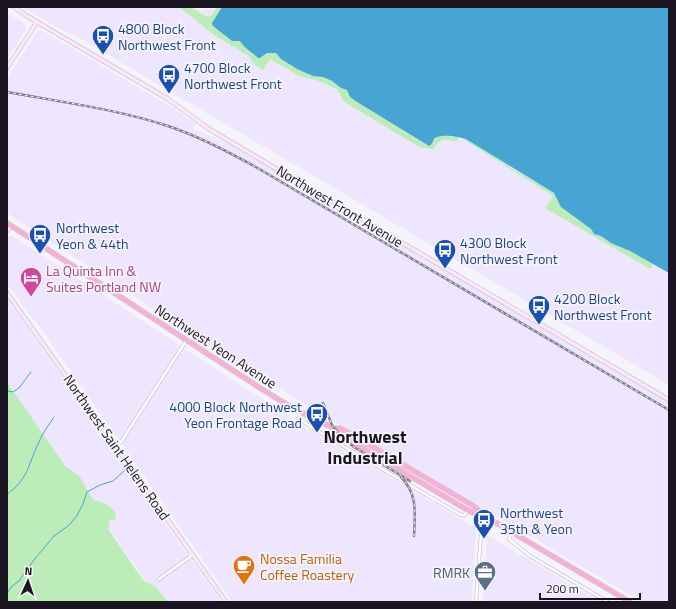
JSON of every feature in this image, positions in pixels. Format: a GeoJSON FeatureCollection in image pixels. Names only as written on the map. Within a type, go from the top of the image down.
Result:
{"type":"FeatureCollection","features":[{"type":"Feature","properties":{"kind":"highway","name":"Northwest Yeon Avenue"},"geometry":{"type":"LineString","coordinates":[[9,224],[264,391],[335,429],[338,433],[469,511],[488,518]]}},
{"type":"Feature","properties":{"kind":"highway","name":"Northwest Yeon Avenue"},"geometry":{"type":"LineString","coordinates":[[335,429],[340,428],[472,505],[488,518],[630,602]]}},
{"type":"Feature","properties":{"kind":"main road","name":"Northwest Front Avenue"},"geometry":{"type":"LineString","coordinates":[[14,7],[168,99],[209,129],[669,400]]}},
{"type":"Feature","properties":{"kind":"main road"},"geometry":{"type":"LineString","coordinates":[[7,68],[37,22]]}},
{"type":"Feature","properties":{"kind":"main road"},"geometry":{"type":"LineString","coordinates":[[7,231],[9,224]]}},
{"type":"Feature","properties":{"kind":"main road","name":"Northwest Saint Helens Road"},"geometry":{"type":"LineString","coordinates":[[7,292],[226,602]]}},
{"type":"Feature","properties":{"kind":"street"},"geometry":{"type":"LineString","coordinates":[[116,446],[121,442],[187,340]]}},
{"type":"Feature","properties":{"kind":"street"},"geometry":{"type":"LineString","coordinates":[[298,410],[299,416],[303,422],[319,432],[461,515],[464,515],[469,511]]}},
{"type":"Feature","properties":{"kind":"street"},"geometry":{"type":"LineString","coordinates":[[476,602],[481,534],[488,518]]}},
{"type":"Feature","properties":{"kind":"street"},"geometry":{"type":"LineString","coordinates":[[510,531],[509,539],[523,551],[608,602]]}},
{"type":"Feature","properties":{"kind":"street"},"geometry":{"type":"LineString","coordinates":[[159,579],[190,557],[192,553]]}},
{"type":"Feature","properties":{"kind":"shaded area"},"geometry":{"type":"Polygon","coordinates":[[[22,7],[191,7],[194,9],[215,9],[217,7],[222,7],[220,10],[262,56],[449,128],[461,137],[669,256],[669,385],[71,33],[70,35],[22,7]]]}},
{"type":"Feature","properties":{"kind":"shaded area"},"geometry":{"type":"Polygon","coordinates":[[[7,13],[25,24],[26,30],[7,59],[7,13]]]}},
{"type":"Feature","properties":{"kind":"shaded area"},"geometry":{"type":"Polygon","coordinates":[[[41,30],[172,107],[196,124],[193,129],[228,143],[669,402],[669,602],[642,602],[245,369],[7,213],[7,78],[38,31],[41,30]]]}},
{"type":"Feature","properties":{"kind":"shaded area"},"geometry":{"type":"Polygon","coordinates":[[[11,235],[305,427],[476,528],[472,602],[232,602],[35,320],[7,284],[7,237],[11,235]]]}},
{"type":"Feature","properties":{"kind":"shaded area"},"geometry":{"type":"Polygon","coordinates":[[[7,299],[221,602],[162,602],[141,575],[56,455],[7,381],[7,299]]]}},
{"type":"Feature","properties":{"kind":"shaded area"},"geometry":{"type":"Polygon","coordinates":[[[487,535],[600,601],[601,602],[483,602],[487,535]]]}},
{"type":"Feature","properties":{"kind":"green space"},"geometry":{"type":"Polygon","coordinates":[[[179,7],[191,7],[207,17],[211,16],[217,7],[222,7],[213,26],[233,41],[240,41],[258,58],[267,53],[276,53],[281,59],[297,69],[332,81],[341,88],[347,90],[350,97],[357,102],[428,146],[434,139],[443,135],[459,137],[456,142],[448,140],[440,141],[433,149],[419,147],[343,101],[338,90],[319,81],[296,74],[270,59],[263,70],[253,63],[250,57],[214,35],[179,7]]]}},
{"type":"Feature","properties":{"kind":"green space"},"geometry":{"type":"Polygon","coordinates":[[[460,137],[471,141],[518,172],[551,191],[557,198],[561,207],[591,229],[594,234],[601,236],[611,243],[630,251],[653,264],[650,269],[545,208],[553,196],[460,137]]]}},
{"type":"Feature","properties":{"kind":"green space"},"geometry":{"type":"Polygon","coordinates":[[[7,382],[65,466],[80,477],[93,500],[113,508],[116,515],[115,520],[111,520],[109,522],[109,530],[144,581],[155,586],[168,602],[7,602],[7,382]]]}},
{"type":"Feature","properties":{"kind":"water"},"geometry":{"type":"Polygon","coordinates":[[[222,7],[669,7],[669,273],[630,251],[594,234],[591,229],[561,207],[554,193],[466,139],[440,136],[434,139],[432,144],[429,146],[357,102],[350,97],[347,90],[341,88],[332,81],[323,77],[313,76],[297,69],[281,59],[276,53],[267,53],[258,58],[240,41],[232,41],[213,26],[212,23],[222,7]]]}},
{"type":"Feature","properties":{"kind":"waterway"},"geometry":{"type":"LineString","coordinates":[[7,391],[13,392],[19,388],[31,372]]}},
{"type":"Feature","properties":{"kind":"waterway"},"geometry":{"type":"LineString","coordinates":[[7,494],[14,489],[27,472],[41,437],[54,417]]}},
{"type":"Feature","properties":{"kind":"waterway"},"geometry":{"type":"LineString","coordinates":[[7,593],[11,587],[19,581],[33,561],[54,536],[68,526],[76,517],[87,492],[100,485],[113,481],[125,470]]}},
{"type":"Feature","properties":{"kind":"railway"},"geometry":{"type":"LineString","coordinates":[[7,92],[88,106],[148,120],[192,135],[216,146],[261,170],[669,410]]}},
{"type":"Feature","properties":{"kind":"railway"},"geometry":{"type":"LineString","coordinates":[[323,403],[332,425],[342,438],[410,481]]}},
{"type":"Feature","properties":{"kind":"railway"},"geometry":{"type":"LineString","coordinates":[[401,477],[413,497],[415,512],[414,536]]}},
{"type":"Feature","properties":{"kind":"place","name":"4800 Block Northwest Front"},"geometry":{"type":"Point","coordinates":[103,56]}},
{"type":"Feature","properties":{"kind":"place","name":"4700 Block Northwest Front"},"geometry":{"type":"Point","coordinates":[169,94]}},
{"type":"Feature","properties":{"kind":"place","name":"Northwest Yeon & 44th"},"geometry":{"type":"Point","coordinates":[40,254]}},
{"type":"Feature","properties":{"kind":"place","name":"4300 Block Northwest Front"},"geometry":{"type":"Point","coordinates":[445,270]}},
{"type":"Feature","properties":{"kind":"place","name":"La Quinta Inn & Suites Portland NW"},"geometry":{"type":"Point","coordinates":[31,298]}},
{"type":"Feature","properties":{"kind":"place","name":"4200 Block Northwest Front"},"geometry":{"type":"Point","coordinates":[539,326]}},
{"type":"Feature","properties":{"kind":"place","name":"4000 Block Northwest Yeon Frontage Road"},"geometry":{"type":"Point","coordinates":[317,434]}},
{"type":"Feature","properties":{"kind":"place","name":"Northwest 35th & Yeon"},"geometry":{"type":"Point","coordinates":[484,540]}},
{"type":"Feature","properties":{"kind":"place","name":"Nossa Familia Coffee Roastery"},"geometry":{"type":"Point","coordinates":[244,586]}},
{"type":"Feature","properties":{"kind":"place","name":"RMRK"},"geometry":{"type":"Point","coordinates":[485,592]}},
{"type":"Feature","properties":{"kind":"district","name":"Northwest Industrial"},"geometry":{"type":"Point","coordinates":[365,446]}}]}
